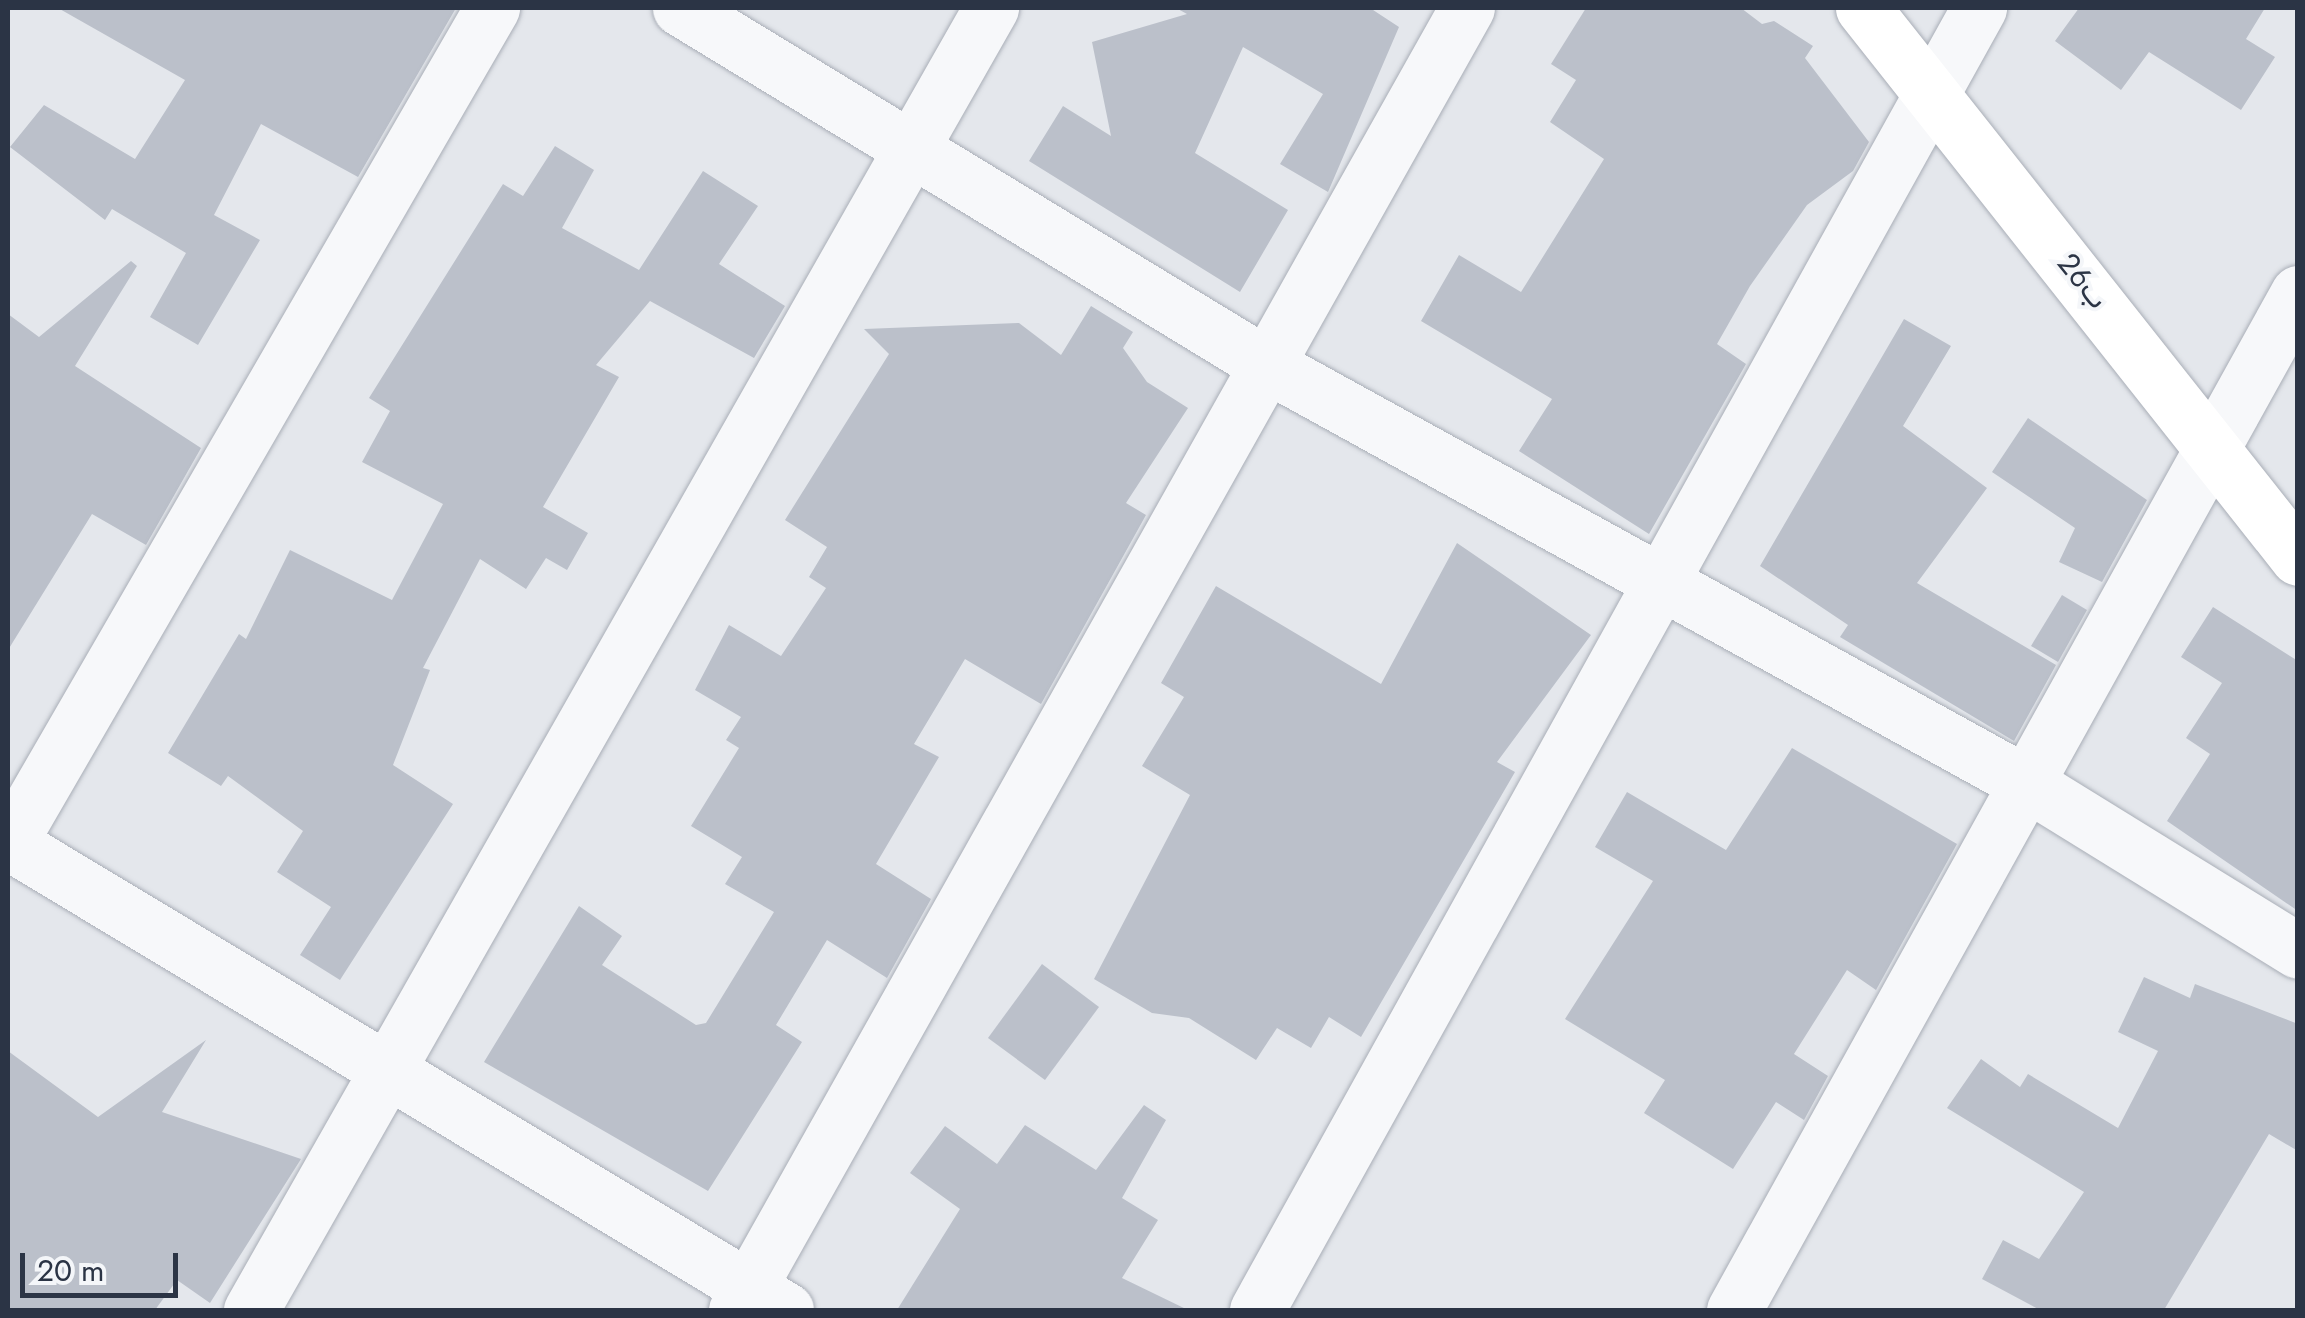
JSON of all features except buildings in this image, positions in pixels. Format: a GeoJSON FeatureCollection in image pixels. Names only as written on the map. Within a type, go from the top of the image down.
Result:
{"type":"FeatureCollection","features":[{"type":"Feature","properties":{"kind":"highway","name":"26ب"},"geometry":{"type":"LineString","coordinates":[[1863,8],[2212,441],[2298,558]]}},
{"type":"Feature","properties":{"kind":"street"},"geometry":{"type":"LineString","coordinates":[[492,8],[8,843],[390,1070],[757,1303],[1267,366],[1467,8]]}},
{"type":"Feature","properties":{"kind":"street"},"geometry":{"type":"LineString","coordinates":[[680,8],[914,147],[1267,366],[2028,784],[2298,950]]}},
{"type":"Feature","properties":{"kind":"street"},"geometry":{"type":"LineString","coordinates":[[252,1310],[991,8]]}},
{"type":"Feature","properties":{"kind":"street"},"geometry":{"type":"LineString","coordinates":[[1257,1310],[1659,578],[1979,8]]}},
{"type":"Feature","properties":{"kind":"street"},"geometry":{"type":"LineString","coordinates":[[1734,1310],[2028,784],[2212,441],[2298,293]]}}]}
